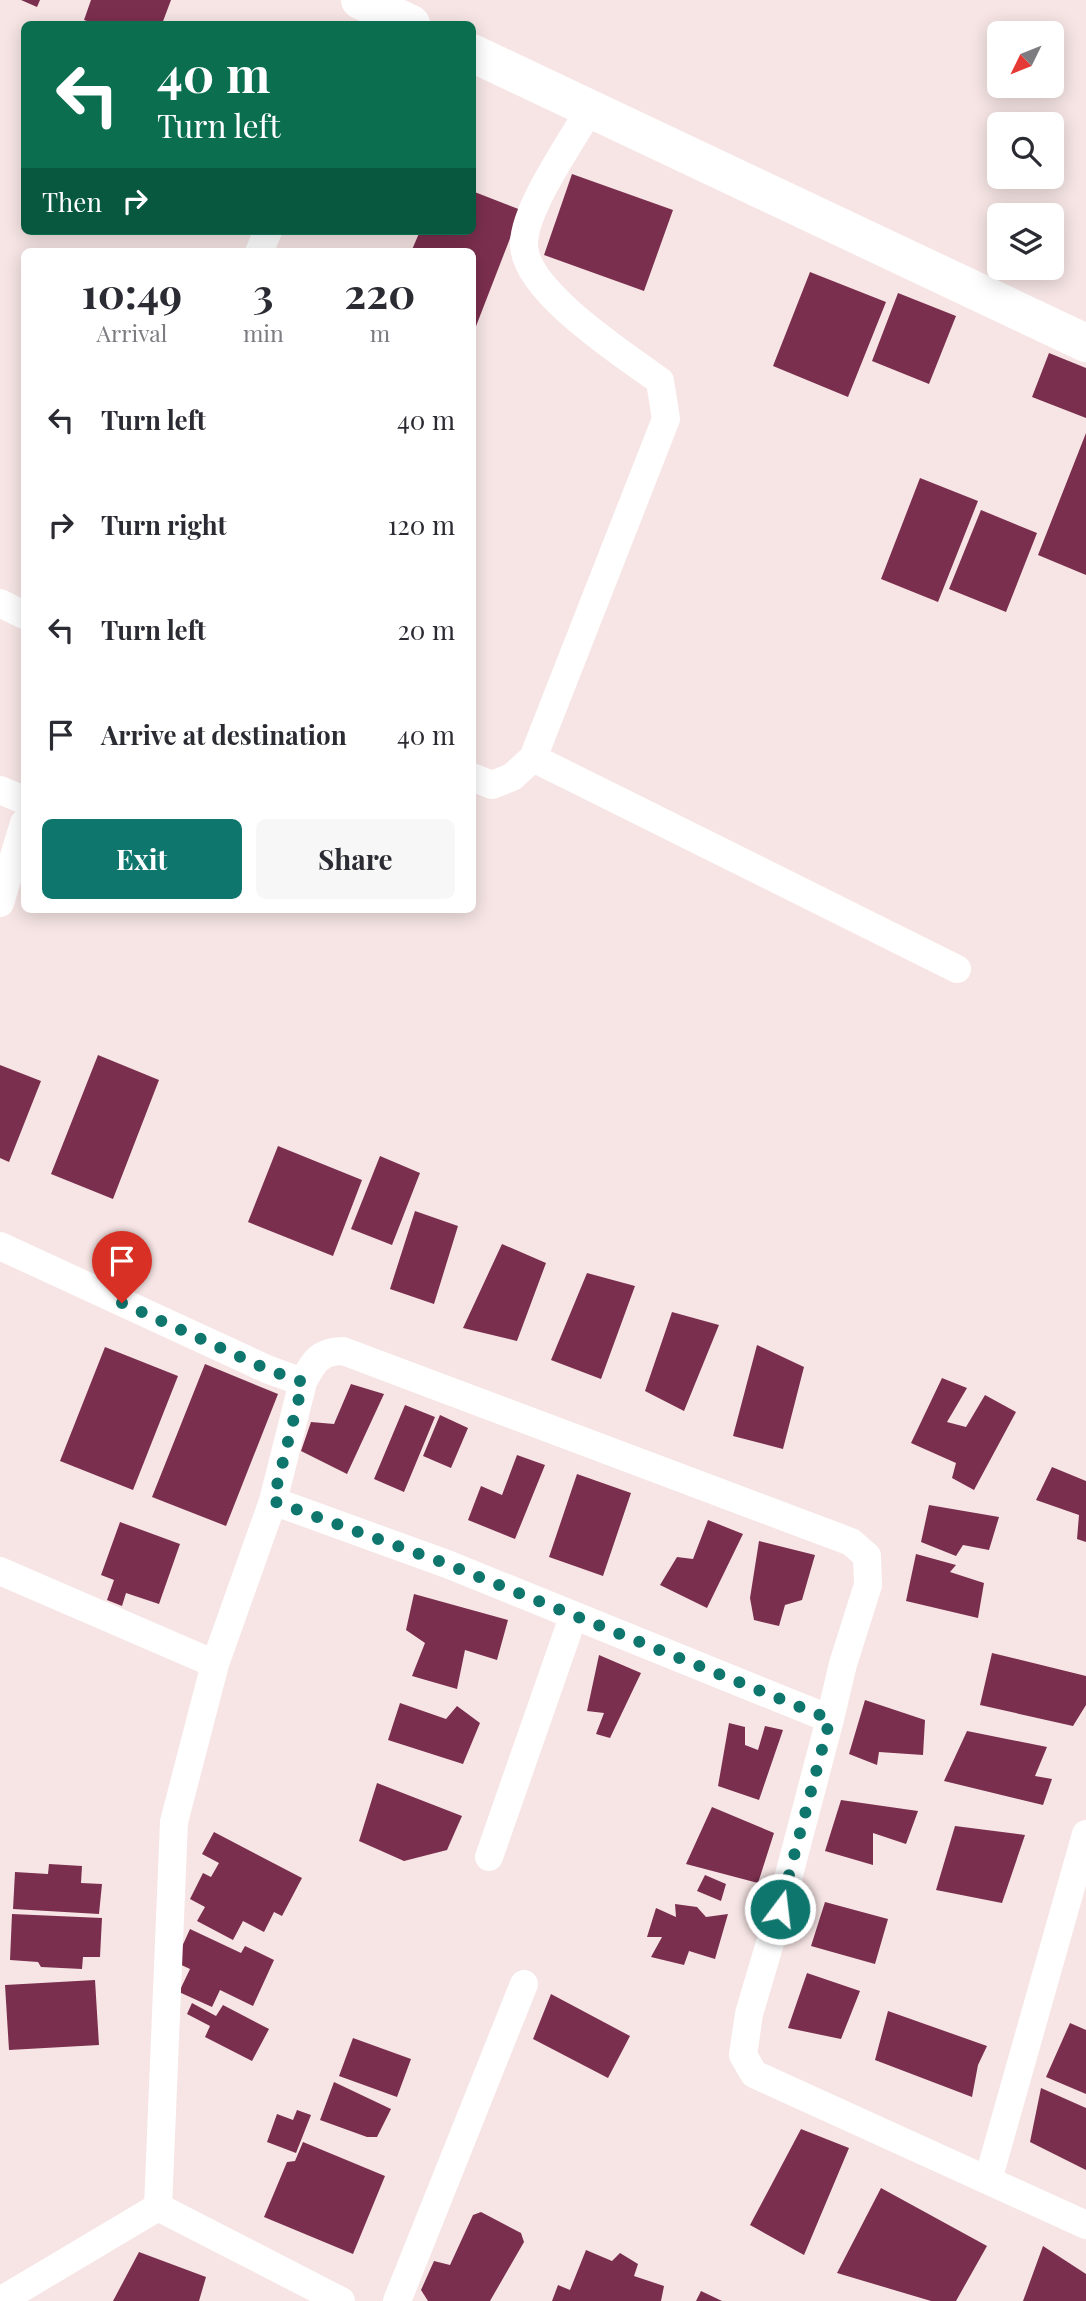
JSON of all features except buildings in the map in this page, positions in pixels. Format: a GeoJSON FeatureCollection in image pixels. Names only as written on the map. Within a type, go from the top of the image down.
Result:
{"type":"FeatureCollection","features":[{"type":"Feature","properties":{"kind":"street"},"geometry":{"type":"LineString","coordinates":[[364,7],[403,21]]}},
{"type":"Feature","properties":{"kind":"street"},"geometry":{"type":"LineString","coordinates":[[476,55],[1086,344]]}},
{"type":"Feature","properties":{"kind":"street"},"geometry":{"type":"LineString","coordinates":[[476,779],[492,785],[512,777],[533,758],[666,419],[660,381],[573,317],[535,278],[523,244],[534,207],[590,109]]}},
{"type":"Feature","properties":{"kind":"street"},"geometry":{"type":"LineString","coordinates":[[0,603],[21,614]]}},
{"type":"Feature","properties":{"kind":"street"},"geometry":{"type":"LineString","coordinates":[[533,758],[957,969]]}},
{"type":"Feature","properties":{"kind":"street"},"geometry":{"type":"LineString","coordinates":[[0,790],[21,799]]}},
{"type":"Feature","properties":{"kind":"street"},"geometry":{"type":"LineString","coordinates":[[0,903],[21,833]]}},
{"type":"Feature","properties":{"kind":"street"},"geometry":{"type":"LineString","coordinates":[[0,1246],[269,1370],[303,1382]]}},
{"type":"Feature","properties":{"kind":"street"},"geometry":{"type":"LineString","coordinates":[[158,2207],[174,1822],[215,1664],[273,1501],[303,1382],[313,1360],[329,1351],[343,1351],[852,1542],[867,1556],[868,1585],[843,1664],[780,1909],[749,2014],[743,2056],[754,2074],[1086,2225]]}},
{"type":"Feature","properties":{"kind":"street"},"geometry":{"type":"LineString","coordinates":[[273,1501],[447,1564],[830,1719]]}},
{"type":"Feature","properties":{"kind":"street"},"geometry":{"type":"LineString","coordinates":[[0,1571],[215,1664]]}},
{"type":"Feature","properties":{"kind":"street"},"geometry":{"type":"LineString","coordinates":[[489,1857],[573,1617]]}},
{"type":"Feature","properties":{"kind":"street"},"geometry":{"type":"LineString","coordinates":[[988,2180],[1086,1834]]}},
{"type":"Feature","properties":{"kind":"street"},"geometry":{"type":"LineString","coordinates":[[397,2301],[524,1984]]}},
{"type":"Feature","properties":{"kind":"street"},"geometry":{"type":"LineString","coordinates":[[0,2301],[158,2207]]}},
{"type":"Feature","properties":{"kind":"street"},"geometry":{"type":"LineString","coordinates":[[158,2207],[341,2301]]}},
{"type":"Feature","properties":{"kind":"route"},"geometry":{"type":"LineString","coordinates":[[122,1303],[269,1370],[303,1382],[273,1501],[447,1564],[830,1719],[780,1909]]}}]}
